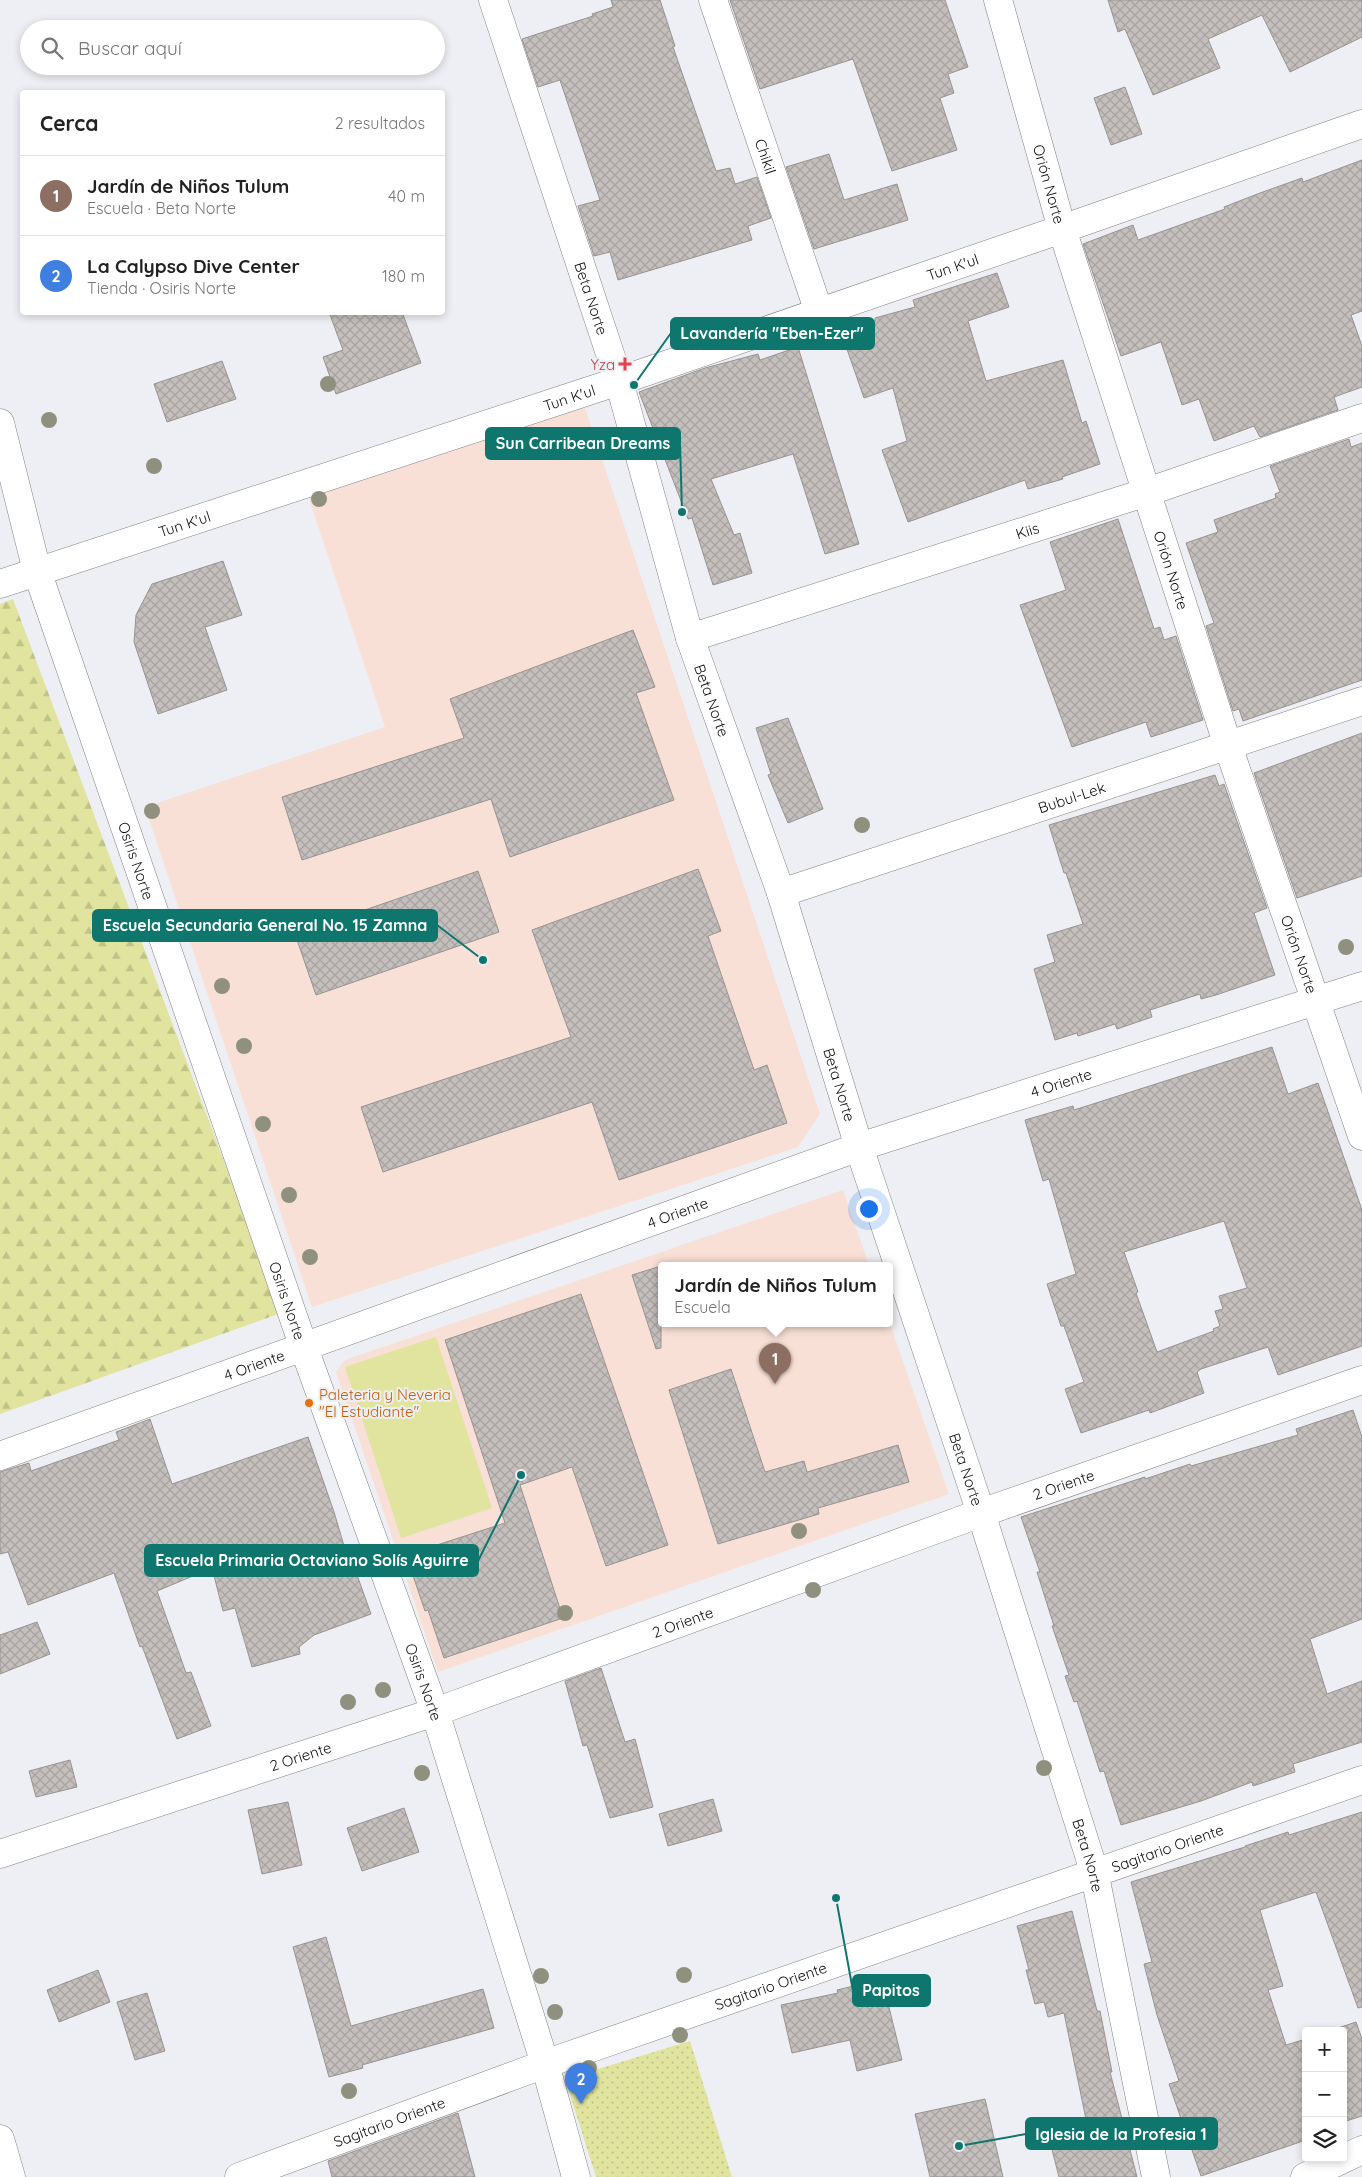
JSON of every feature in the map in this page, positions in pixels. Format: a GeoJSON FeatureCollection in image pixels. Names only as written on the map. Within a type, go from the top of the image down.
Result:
{"type":"FeatureCollection","features":[{"type":"Feature","properties":{"kind":"street","name":"Beta Norte"},"geometry":{"type":"LineString","coordinates":[[493,0],[619,381],[690,638],[780,892],[859,1147],[981,1513],[1094,1871],[1156,2177]]}},
{"type":"Feature","properties":{"kind":"street","name":"Chikil"},"geometry":{"type":"LineString","coordinates":[[713,0],[819,312]]}},
{"type":"Feature","properties":{"kind":"street","name":"Orión Norte"},"geometry":{"type":"LineString","coordinates":[[998,0],[1062,229],[1228,746],[1314,1002],[1362,1136]]}},
{"type":"Feature","properties":{"kind":"street","name":"Tun K'ul"},"geometry":{"type":"LineString","coordinates":[[0,584],[619,381],[1362,124]]}},
{"type":"Feature","properties":{"kind":"street","name":"Kiis"},"geometry":{"type":"LineString","coordinates":[[690,638],[1147,492],[1362,418]]}},
{"type":"Feature","properties":{"kind":"street","name":"Osiris Norte"},"geometry":{"type":"LineString","coordinates":[[0,423],[37,571],[304,1348],[435,1712],[545,2064],[576,2177]]}},
{"type":"Feature","properties":{"kind":"street","name":"Bubul-Lek"},"geometry":{"type":"LineString","coordinates":[[780,892],[1362,701]]}},
{"type":"Feature","properties":{"kind":"street","name":"4 Oriente"},"geometry":{"type":"LineString","coordinates":[[0,1456],[859,1147],[1362,986]]}},
{"type":"Feature","properties":{"kind":"street","name":"2 Oriente"},"geometry":{"type":"LineString","coordinates":[[0,1854],[435,1712],[981,1513],[1362,1380]]}},
{"type":"Feature","properties":{"kind":"street","name":"Sagitario Oriente"},"geometry":{"type":"LineString","coordinates":[[239,2177],[545,2064],[1094,1871],[1362,1780]]}},
{"type":"Feature","properties":{"kind":"street"},"geometry":{"type":"LineString","coordinates":[[0,2140],[11,2177]]}},
{"type":"Feature","properties":{"kind":"street"},"geometry":{"type":"LineString","coordinates":[[1304,2177],[1362,2150]]}},
{"type":"Feature","properties":{"kind":"shaded area"},"geometry":{"type":"Polygon","coordinates":[[[583,402],[820,1114],[798,1147],[312,1307],[145,807],[385,727],[307,493],[583,402]]]}},
{"type":"Feature","properties":{"kind":"shaded area"},"geometry":{"type":"Polygon","coordinates":[[[843,1190],[868,1262],[658,1262],[658,1327],[891,1327],[949,1494],[438,1672],[336,1372],[345,1360],[843,1190]]]}},
{"type":"Feature","properties":{"kind":"green space"},"geometry":{"type":"Polygon","coordinates":[[[13,599],[281,1313],[0,1414],[0,604],[13,599]]]}},
{"type":"Feature","properties":{"kind":"green space"},"geometry":{"type":"Polygon","coordinates":[[[436,1337],[492,1508],[401,1538],[345,1367],[436,1337]]]}},
{"type":"Feature","properties":{"kind":"green space"},"geometry":{"type":"Polygon","coordinates":[[[690,2041],[732,2177],[596,2177],[565,2079],[690,2041]]]}},
{"type":"Feature","properties":{"kind":"building"},"geometry":{"type":"Polygon","coordinates":[[[611,0],[660,0],[675,46],[673,47],[716,171],[730,168],[735,184],[757,177],[771,218],[748,226],[752,240],[618,280],[610,252],[594,256],[578,206],[600,200],[560,80],[538,87],[522,39],[593,16],[592,14],[613,7],[611,0]]]}},
{"type":"Feature","properties":{"kind":"building"},"geometry":{"type":"Polygon","coordinates":[[[730,0],[945,0],[968,67],[948,74],[954,93],[940,98],[957,150],[892,171],[853,59],[760,89],[730,0]]]}},
{"type":"Feature","properties":{"kind":"building"},"geometry":{"type":"Polygon","coordinates":[[[1108,0],[1362,0],[1362,37],[1290,72],[1262,15],[1208,39],[1220,68],[1153,95],[1125,29],[1118,32],[1108,0]]]}},
{"type":"Feature","properties":{"kind":"building"},"geometry":{"type":"Polygon","coordinates":[[[1125,87],[1142,134],[1111,145],[1094,98],[1125,87]]]}},
{"type":"Feature","properties":{"kind":"building"},"geometry":{"type":"Polygon","coordinates":[[[829,154],[844,200],[897,184],[908,220],[814,249],[786,167],[829,154]]]}},
{"type":"Feature","properties":{"kind":"building"},"geometry":{"type":"Polygon","coordinates":[[[1362,160],[1362,311],[1351,315],[1362,346],[1362,387],[1334,397],[1338,410],[1260,437],[1254,426],[1214,441],[1199,399],[1182,405],[1161,342],[1121,356],[1083,244],[1133,225],[1138,240],[1225,209],[1224,207],[1302,178],[1303,182],[1362,160]]]}},
{"type":"Feature","properties":{"kind":"building"},"geometry":{"type":"Polygon","coordinates":[[[997,273],[1009,307],[968,321],[986,381],[1063,360],[1082,423],[1086,421],[1100,464],[1062,477],[1063,479],[1028,489],[1025,480],[908,522],[882,450],[907,441],[893,388],[864,398],[841,332],[875,321],[875,318],[915,307],[913,300],[997,273]]]}},
{"type":"Feature","properties":{"kind":"building"},"geometry":{"type":"Polygon","coordinates":[[[330,315],[403,315],[421,363],[336,394],[323,357],[343,350],[330,315]]]}},
{"type":"Feature","properties":{"kind":"building"},"geometry":{"type":"Polygon","coordinates":[[[798,347],[859,544],[825,554],[793,454],[711,479],[734,535],[740,533],[752,573],[713,585],[692,518],[688,519],[639,392],[705,368],[758,354],[760,360],[798,347]]]}},
{"type":"Feature","properties":{"kind":"building"},"geometry":{"type":"Polygon","coordinates":[[[222,361],[236,399],[167,422],[154,384],[222,361]]]}},
{"type":"Feature","properties":{"kind":"building"},"geometry":{"type":"Polygon","coordinates":[[[1349,439],[1351,447],[1362,443],[1362,680],[1243,721],[1239,709],[1233,711],[1206,626],[1214,623],[1186,543],[1218,532],[1214,520],[1276,498],[1275,494],[1280,492],[1270,466],[1349,439]]]}},
{"type":"Feature","properties":{"kind":"building"},"geometry":{"type":"Polygon","coordinates":[[[1118,519],[1154,629],[1160,627],[1164,640],[1176,636],[1203,720],[1151,737],[1146,722],[1072,747],[1020,605],[1066,590],[1050,542],[1118,519]]]}},
{"type":"Feature","properties":{"kind":"building"},"geometry":{"type":"Polygon","coordinates":[[[223,561],[242,615],[205,627],[227,690],[158,714],[134,642],[136,615],[152,584],[223,561]]]}},
{"type":"Feature","properties":{"kind":"building"},"geometry":{"type":"Polygon","coordinates":[[[633,630],[655,687],[636,693],[674,800],[510,857],[491,799],[302,860],[282,797],[464,738],[450,699],[633,630]]]}},
{"type":"Feature","properties":{"kind":"building"},"geometry":{"type":"Polygon","coordinates":[[[788,718],[823,809],[788,823],[768,775],[771,774],[756,728],[788,718]]]}},
{"type":"Feature","properties":{"kind":"building"},"geometry":{"type":"Polygon","coordinates":[[[1362,733],[1362,876],[1297,898],[1254,773],[1362,733]]]}},
{"type":"Feature","properties":{"kind":"building"},"geometry":{"type":"Polygon","coordinates":[[[1215,775],[1219,786],[1224,784],[1267,908],[1254,913],[1275,975],[1216,995],[1201,999],[1200,994],[1150,1010],[1152,1017],[1117,1029],[1115,1024],[1078,1036],[1077,1033],[1055,1040],[1034,969],[1055,962],[1047,935],[1083,924],[1049,825],[1215,775]]]}},
{"type":"Feature","properties":{"kind":"building"},"geometry":{"type":"Polygon","coordinates":[[[698,869],[721,931],[708,936],[754,1070],[767,1065],[787,1123],[619,1180],[592,1102],[383,1172],[361,1107],[571,1037],[532,930],[698,869]]]}},
{"type":"Feature","properties":{"kind":"building"},"geometry":{"type":"Polygon","coordinates":[[[478,871],[499,932],[316,995],[295,934],[478,871]]]}},
{"type":"Feature","properties":{"kind":"building"},"geometry":{"type":"Polygon","coordinates":[[[1272,1047],[1288,1094],[1318,1083],[1362,1210],[1362,1346],[1278,1375],[1268,1347],[1201,1369],[1197,1372],[1204,1393],[1150,1413],[1149,1410],[1081,1433],[1065,1389],[1084,1382],[1064,1326],[1061,1326],[1047,1284],[1076,1274],[1049,1179],[1043,1181],[1025,1120],[1073,1106],[1074,1110],[1272,1047]],[[1224,1221],[1124,1252],[1157,1352],[1214,1331],[1213,1329],[1220,1326],[1215,1311],[1223,1309],[1219,1296],[1247,1288],[1224,1221]]]}},
{"type":"Feature","properties":{"kind":"building"},"geometry":{"type":"Polygon","coordinates":[[[658,1267],[658,1327],[661,1327],[661,1348],[656,1349],[632,1275],[658,1267]]]}},
{"type":"Feature","properties":{"kind":"building"},"geometry":{"type":"Polygon","coordinates":[[[581,1294],[668,1545],[606,1566],[572,1467],[520,1485],[563,1618],[444,1658],[428,1610],[425,1611],[406,1555],[505,1523],[445,1340],[581,1294]]]}},
{"type":"Feature","properties":{"kind":"building"},"geometry":{"type":"Polygon","coordinates":[[[731,1369],[765,1472],[804,1461],[807,1472],[898,1445],[909,1482],[818,1508],[819,1514],[718,1544],[669,1390],[731,1369]]]}},
{"type":"Feature","properties":{"kind":"building"},"geometry":{"type":"Polygon","coordinates":[[[1353,1410],[1362,1437],[1362,1619],[1310,1639],[1327,1694],[1362,1681],[1362,1742],[1293,1764],[1295,1772],[1253,1786],[1252,1782],[1201,1801],[1121,1825],[1104,1771],[1100,1772],[1077,1701],[1074,1702],[1065,1676],[1069,1675],[1052,1626],[1054,1626],[1037,1572],[1040,1572],[1021,1517],[1145,1477],[1145,1479],[1190,1464],[1191,1466],[1298,1435],[1296,1429],[1353,1410]]]}},
{"type":"Feature","properties":{"kind":"building"},"geometry":{"type":"Polygon","coordinates":[[[150,1419],[172,1484],[308,1437],[334,1512],[353,1576],[357,1575],[371,1614],[314,1635],[299,1647],[300,1654],[252,1667],[235,1608],[223,1611],[212,1568],[157,1591],[186,1673],[191,1672],[211,1726],[177,1739],[142,1646],[140,1647],[114,1573],[28,1605],[8,1552],[0,1554],[0,1472],[29,1463],[31,1471],[119,1440],[116,1432],[150,1419]]]}},
{"type":"Feature","properties":{"kind":"building"},"geometry":{"type":"Polygon","coordinates":[[[37,1622],[50,1654],[0,1674],[0,1635],[37,1622]]]}},
{"type":"Feature","properties":{"kind":"building"},"geometry":{"type":"Polygon","coordinates":[[[601,1668],[625,1742],[635,1739],[653,1807],[610,1818],[587,1745],[583,1746],[565,1681],[601,1668]]]}},
{"type":"Feature","properties":{"kind":"building"},"geometry":{"type":"Polygon","coordinates":[[[70,1760],[77,1787],[36,1797],[29,1771],[70,1760]]]}},
{"type":"Feature","properties":{"kind":"building"},"geometry":{"type":"Polygon","coordinates":[[[713,1799],[722,1831],[668,1846],[659,1814],[713,1799]]]}},
{"type":"Feature","properties":{"kind":"building"},"geometry":{"type":"Polygon","coordinates":[[[288,1802],[302,1865],[262,1874],[248,1810],[288,1802]]]}},
{"type":"Feature","properties":{"kind":"building"},"geometry":{"type":"Polygon","coordinates":[[[404,1808],[419,1852],[362,1871],[347,1828],[404,1808]]]}},
{"type":"Feature","properties":{"kind":"building"},"geometry":{"type":"Polygon","coordinates":[[[1362,1812],[1362,2007],[1358,2008],[1316,1892],[1260,1910],[1283,1986],[1268,1990],[1286,2045],[1302,2040],[1302,2141],[1201,2176],[1169,2084],[1179,2081],[1157,2015],[1144,1964],[1152,1962],[1131,1882],[1288,1832],[1289,1835],[1362,1812]]]}},
{"type":"Feature","properties":{"kind":"building"},"geometry":{"type":"Polygon","coordinates":[[[1072,1911],[1097,2011],[1100,2011],[1112,2072],[1110,2072],[1137,2177],[1059,2177],[1048,2134],[1087,2124],[1064,2013],[1048,2017],[1044,2002],[1035,2004],[1026,1970],[1029,1970],[1017,1926],[1072,1911]]]}},
{"type":"Feature","properties":{"kind":"building"},"geometry":{"type":"Polygon","coordinates":[[[326,1937],[351,2026],[483,1989],[494,2028],[362,2065],[363,2068],[329,2077],[293,1947],[326,1937]]]}},
{"type":"Feature","properties":{"kind":"building"},"geometry":{"type":"Polygon","coordinates":[[[98,1970],[110,2002],[59,2022],[47,1990],[98,1970]]]}},
{"type":"Feature","properties":{"kind":"building"},"geometry":{"type":"Polygon","coordinates":[[[882,1979],[902,2060],[857,2071],[850,2040],[792,2053],[781,2005],[838,1993],[837,1990],[882,1979]]]}},
{"type":"Feature","properties":{"kind":"building"},"geometry":{"type":"Polygon","coordinates":[[[147,1993],[165,2051],[135,2060],[117,2002],[147,1993]]]}},
{"type":"Feature","properties":{"kind":"building"},"geometry":{"type":"Polygon","coordinates":[[[1356,2022],[1362,2039],[1362,2116],[1347,2121],[1347,2027],[1341,2027],[1356,2022]]]}},
{"type":"Feature","properties":{"kind":"building"},"geometry":{"type":"Polygon","coordinates":[[[985,2099],[1003,2177],[930,2177],[915,2114],[985,2099]]]}},
{"type":"Feature","properties":{"kind":"building"},"geometry":{"type":"Polygon","coordinates":[[[458,2113],[475,2177],[332,2177],[328,2161],[458,2113]]]}},
{"type":"Feature","properties":{"kind":"place","name":"Yza"},"geometry":{"type":"Point","coordinates":[625,364]}},
{"type":"Feature","properties":{"kind":"place","name":"Lavandería \"Eben-Ezer\""},"geometry":{"type":"Point","coordinates":[634,385]}},
{"type":"Feature","properties":{"kind":"place","name":"Sun Carribean Dreams"},"geometry":{"type":"Point","coordinates":[682,512]}},
{"type":"Feature","properties":{"kind":"place","name":"Escuela Secundaria General No. 15 Zamna"},"geometry":{"type":"Point","coordinates":[483,960]}},
{"type":"Feature","properties":{"kind":"place","name":"Jardín de Niños Tulum"},"geometry":{"type":"Point","coordinates":[775,1384]}},
{"type":"Feature","properties":{"kind":"place","name":"Paleteria y Neveria \"El Estudiante\""},"geometry":{"type":"Point","coordinates":[309,1403]}},
{"type":"Feature","properties":{"kind":"place","name":"Escuela Primaria Octaviano Solís Aguirre"},"geometry":{"type":"Point","coordinates":[521,1475]}},
{"type":"Feature","properties":{"kind":"place","name":"Papitos"},"geometry":{"type":"Point","coordinates":[836,1898]}},
{"type":"Feature","properties":{"kind":"place","name":"La Calypso Dive Center"},"geometry":{"type":"Point","coordinates":[581,2104]}},
{"type":"Feature","properties":{"kind":"place","name":"Iglesia de la Profesia 1"},"geometry":{"type":"Point","coordinates":[959,2146]}}]}
